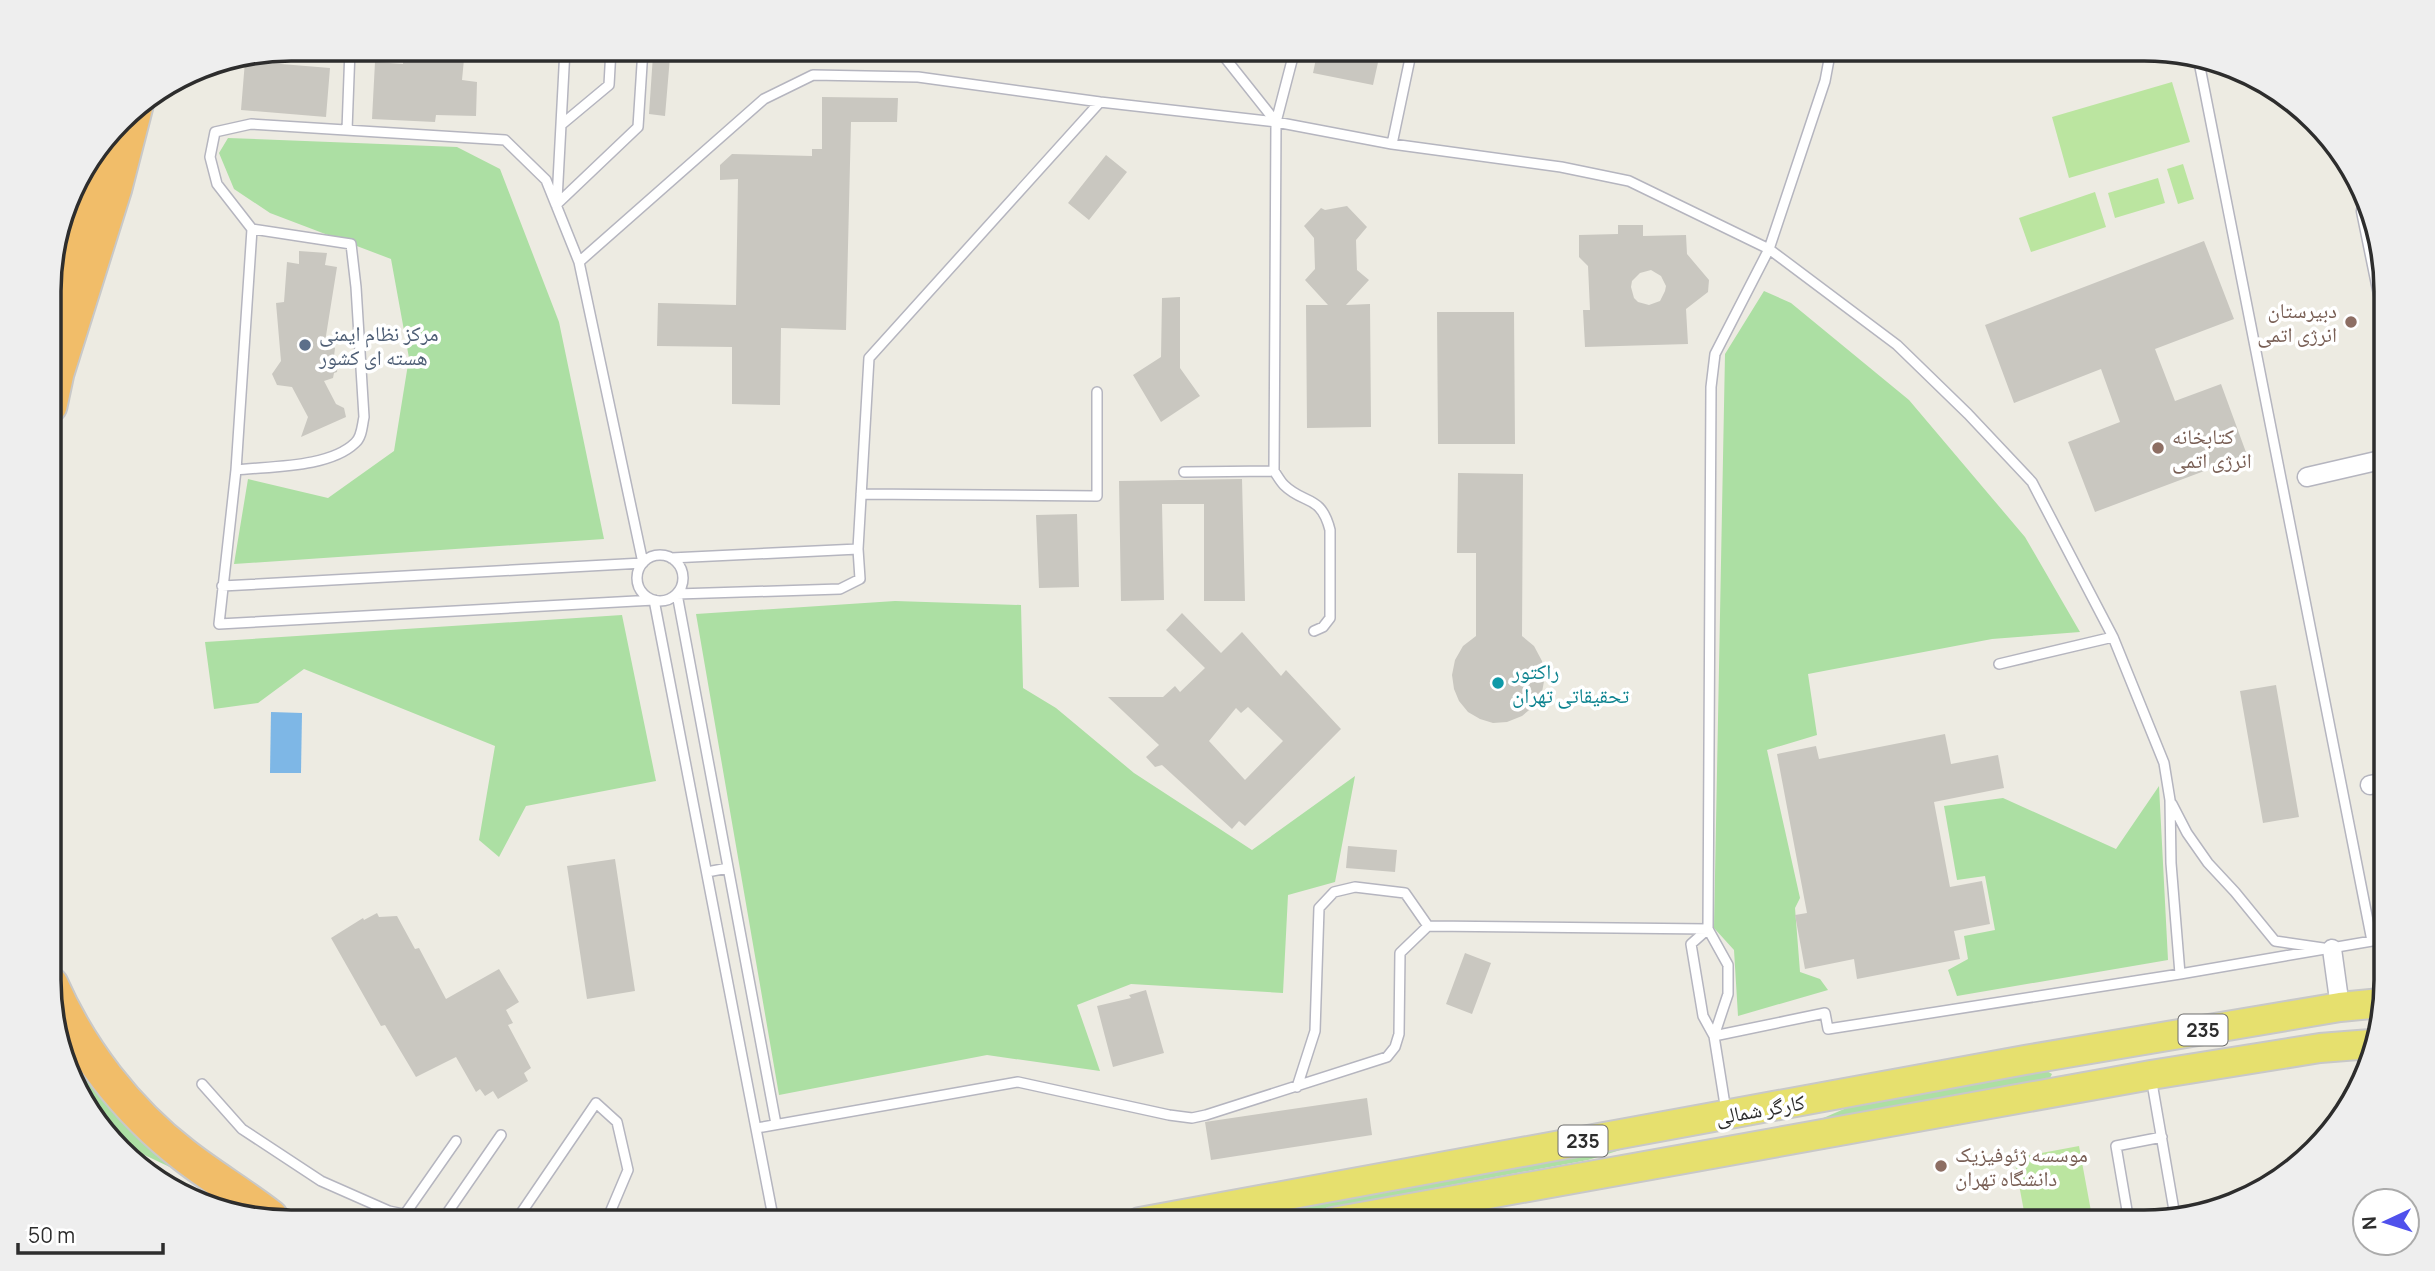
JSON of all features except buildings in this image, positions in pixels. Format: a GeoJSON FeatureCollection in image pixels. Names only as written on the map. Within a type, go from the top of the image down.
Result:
{"type":"FeatureCollection","features":[{"type":"Feature","properties":{"kind":"highway"},"geometry":{"type":"LineString","coordinates":[[62,357],[115,188],[131,126]]}},
{"type":"Feature","properties":{"kind":"highway"},"geometry":{"type":"LineString","coordinates":[[67,239],[82,196]]}},
{"type":"Feature","properties":{"kind":"highway"},"geometry":{"type":"LineString","coordinates":[[63,1006],[100,1069],[122,1096],[183,1155],[257,1207]]}},
{"type":"Feature","properties":{"kind":"main road","name":"کارگر شمالی"},"geometry":{"type":"LineString","coordinates":[[1209,1210],[2039,1058],[2372,1004]]}},
{"type":"Feature","properties":{"kind":"main road","name":"کارگر شمالی"},"geometry":{"type":"LineString","coordinates":[[1403,1209],[2151,1075],[2320,1048],[2364,1045]]}},
{"type":"Feature","properties":{"kind":"street"},"geometry":{"type":"LineString","coordinates":[[2307,477],[2374,462]]}},
{"type":"Feature","properties":{"kind":"street"},"geometry":{"type":"LineString","coordinates":[[2332,949],[2340,1007]]}},
{"type":"Feature","properties":{"kind":"lane"},"geometry":{"type":"LineString","coordinates":[[347,130],[350,61]]}},
{"type":"Feature","properties":{"kind":"lane"},"geometry":{"type":"LineString","coordinates":[[556,205],[564,61]]}},
{"type":"Feature","properties":{"kind":"lane"},"geometry":{"type":"LineString","coordinates":[[561,125],[609,85],[610,61]]}},
{"type":"Feature","properties":{"kind":"lane"},"geometry":{"type":"LineString","coordinates":[[556,205],[638,127],[642,61]]}},
{"type":"Feature","properties":{"kind":"lane"},"geometry":{"type":"LineString","coordinates":[[1228,61],[1276,122]]}},
{"type":"Feature","properties":{"kind":"lane"},"geometry":{"type":"LineString","coordinates":[[1292,61],[1276,122],[1274,471],[1285,486],[1318,505],[1327,516],[1331,530],[1330,618],[1323,627],[1314,631]]}},
{"type":"Feature","properties":{"kind":"lane"},"geometry":{"type":"LineString","coordinates":[[1392,144],[1409,61]]}},
{"type":"Feature","properties":{"kind":"lane"},"geometry":{"type":"LineString","coordinates":[[1714,1036],[1728,994],[1728,965],[1708,929],[1711,387],[1715,354],[1769,249],[1825,81],[1828,61]]}},
{"type":"Feature","properties":{"kind":"lane"},"geometry":{"type":"LineString","coordinates":[[1714,1036],[1825,1013],[1828,1030],[2372,941],[2200,68]]}},
{"type":"Feature","properties":{"kind":"lane"},"geometry":{"type":"LineString","coordinates":[[579,262],[764,99],[813,75],[918,77],[1100,102],[1276,122],[1392,144],[1560,167],[1629,181],[1769,249],[1896,345],[1968,414],[2032,482],[2113,637],[2164,763],[2170,800],[2171,863],[2180,974]]}},
{"type":"Feature","properties":{"kind":"lane"},"geometry":{"type":"LineString","coordinates":[[772,1210],[654,600],[641,592],[638,585],[637,577],[643,563],[579,262],[546,180],[505,140],[251,124],[215,132],[210,158],[217,184],[252,229],[236,470],[219,624],[654,600],[666,600],[677,594],[839,589],[860,579],[858,548],[869,358],[1100,102]]}},
{"type":"Feature","properties":{"kind":"lane"},"geometry":{"type":"LineString","coordinates":[[236,470],[317,461],[330,457],[355,443],[360,434],[363,417],[351,244],[252,229]]}},
{"type":"Feature","properties":{"kind":"lane"},"geometry":{"type":"LineString","coordinates":[[862,494],[1097,496],[1097,392]]}},
{"type":"Feature","properties":{"kind":"lane"},"geometry":{"type":"LineString","coordinates":[[1184,472],[1274,471]]}},
{"type":"Feature","properties":{"kind":"lane"},"geometry":{"type":"LineString","coordinates":[[222,586],[643,563],[656,556],[671,558],[858,548]]}},
{"type":"Feature","properties":{"kind":"lane"},"geometry":{"type":"LineString","coordinates":[[671,558],[683,575],[677,594],[776,1124]]}},
{"type":"Feature","properties":{"kind":"lane"},"geometry":{"type":"LineString","coordinates":[[2000,664],[2113,637]]}},
{"type":"Feature","properties":{"kind":"lane"},"geometry":{"type":"LineString","coordinates":[[2170,800],[2187,833],[2208,863],[2275,941],[2332,949]]}},
{"type":"Feature","properties":{"kind":"lane"},"geometry":{"type":"LineString","coordinates":[[707,872],[728,868]]}},
{"type":"Feature","properties":{"kind":"lane"},"geometry":{"type":"LineString","coordinates":[[1297,1087],[1315,1031],[1319,908],[1334,892],[1355,887],[1405,893],[1428,926]]}},
{"type":"Feature","properties":{"kind":"lane"},"geometry":{"type":"LineString","coordinates":[[757,1128],[1008,1082],[1192,1118],[1387,1057],[1395,1047],[1399,1034],[1400,953],[1428,926],[1708,929]]}},
{"type":"Feature","properties":{"kind":"lane"},"geometry":{"type":"LineString","coordinates":[[1708,929],[1691,944],[1703,1016],[1714,1036],[1727,1115]]}},
{"type":"Feature","properties":{"kind":"lane"},"geometry":{"type":"LineString","coordinates":[[2151,1075],[2174,1207]]}},
{"type":"Feature","properties":{"kind":"lane"},"geometry":{"type":"LineString","coordinates":[[202,1084],[242,1129],[321,1181],[388,1210]]}},
{"type":"Feature","properties":{"kind":"lane"},"geometry":{"type":"LineString","coordinates":[[523,1210],[596,1102],[617,1122],[628,1170],[611,1210]]}},
{"type":"Feature","properties":{"kind":"lane"},"geometry":{"type":"LineString","coordinates":[[449,1210],[501,1135]]}},
{"type":"Feature","properties":{"kind":"lane"},"geometry":{"type":"LineString","coordinates":[[2127,1209],[2116,1146],[2162,1137]]}},
{"type":"Feature","properties":{"kind":"lane"},"geometry":{"type":"LineString","coordinates":[[408,1210],[456,1141]]}},
{"type":"Feature","properties":{"kind":"green space"},"geometry":{"type":"Polygon","coordinates":[[[2172,82],[2190,142],[2069,178],[2052,117],[2172,82]]]}},
{"type":"Feature","properties":{"kind":"green space"},"geometry":{"type":"Polygon","coordinates":[[[228,138],[457,147],[500,169],[559,322],[604,539],[234,564],[248,479],[328,498],[394,451],[409,358],[391,259],[270,213],[234,189],[219,153],[228,138]]]}},
{"type":"Feature","properties":{"kind":"green space"},"geometry":{"type":"Polygon","coordinates":[[[2183,164],[2194,199],[2178,204],[2167,169],[2183,164]]]}},
{"type":"Feature","properties":{"kind":"green space"},"geometry":{"type":"Polygon","coordinates":[[[2158,178],[2165,203],[2115,218],[2108,193],[2158,178]]]}},
{"type":"Feature","properties":{"kind":"green space"},"geometry":{"type":"Polygon","coordinates":[[[2095,192],[2106,227],[2031,252],[2019,218],[2095,192]]]}},
{"type":"Feature","properties":{"kind":"green space"},"geometry":{"type":"Polygon","coordinates":[[[1764,291],[1791,303],[1909,400],[2025,537],[2080,632],[1992,639],[1808,674],[1817,735],[1767,750],[1800,898],[1795,908],[1800,972],[1820,979],[1828,990],[1738,1016],[1734,950],[1714,928],[1725,354],[1764,291]]]}},
{"type":"Feature","properties":{"kind":"green space"},"geometry":{"type":"Polygon","coordinates":[[[895,601],[1021,605],[1023,688],[1056,708],[1134,773],[1252,850],[1355,776],[1335,882],[1288,895],[1283,993],[1131,984],[1077,1005],[1100,1071],[987,1055],[779,1095],[696,614],[895,601]]]}},
{"type":"Feature","properties":{"kind":"green space"},"geometry":{"type":"Polygon","coordinates":[[[622,615],[656,781],[526,806],[499,857],[479,840],[495,746],[304,669],[258,703],[214,709],[205,642],[622,615]]]}},
{"type":"Feature","properties":{"kind":"green space"},"geometry":{"type":"Polygon","coordinates":[[[2159,786],[2168,960],[1957,996],[1948,970],[1968,959],[1964,936],[1995,930],[1985,876],[1957,880],[1944,806],[2003,798],[2116,849],[2159,786]]]}},
{"type":"Feature","properties":{"kind":"green space"},"geometry":{"type":"Polygon","coordinates":[[[68,1035],[134,1126],[174,1169],[142,1154],[109,1120],[92,1095],[68,1035]]]}},
{"type":"Feature","properties":{"kind":"green space"},"geometry":{"type":"Polygon","coordinates":[[[2045,1070],[2052,1074],[2048,1082],[1825,1123],[1821,1119],[1851,1106],[2045,1070]]]}},
{"type":"Feature","properties":{"kind":"green space"},"geometry":{"type":"Polygon","coordinates":[[[1662,1140],[1588,1160],[1318,1209],[1247,1209],[1662,1140]]]}},
{"type":"Feature","properties":{"kind":"green space"},"geometry":{"type":"Polygon","coordinates":[[[2079,1146],[2091,1209],[2024,1209],[2014,1158],[2079,1146]]]}},
{"type":"Feature","properties":{"kind":"water"},"geometry":{"type":"Polygon","coordinates":[[[271,712],[302,713],[301,773],[270,773],[271,712]]]}},
{"type":"Feature","properties":{"kind":"place","name":"دبیرستان انرژی اتمی"},"geometry":{"type":"Point","coordinates":[2351,322]}},
{"type":"Feature","properties":{"kind":"place","name":"مرکز نظام ایمنی هسته ای کشور"},"geometry":{"type":"Point","coordinates":[305,345]}},
{"type":"Feature","properties":{"kind":"place","name":"کتابخانه انرژی اتمی"},"geometry":{"type":"Point","coordinates":[2158,448]}},
{"type":"Feature","properties":{"kind":"place","name":"راکتور تحقیقاتی تهران"},"geometry":{"type":"Point","coordinates":[1498,683]}},
{"type":"Feature","properties":{"kind":"place","name":"موسسه ژئوفیزیک دانشگاه تهران"},"geometry":{"type":"Point","coordinates":[1941,1166]}}]}
